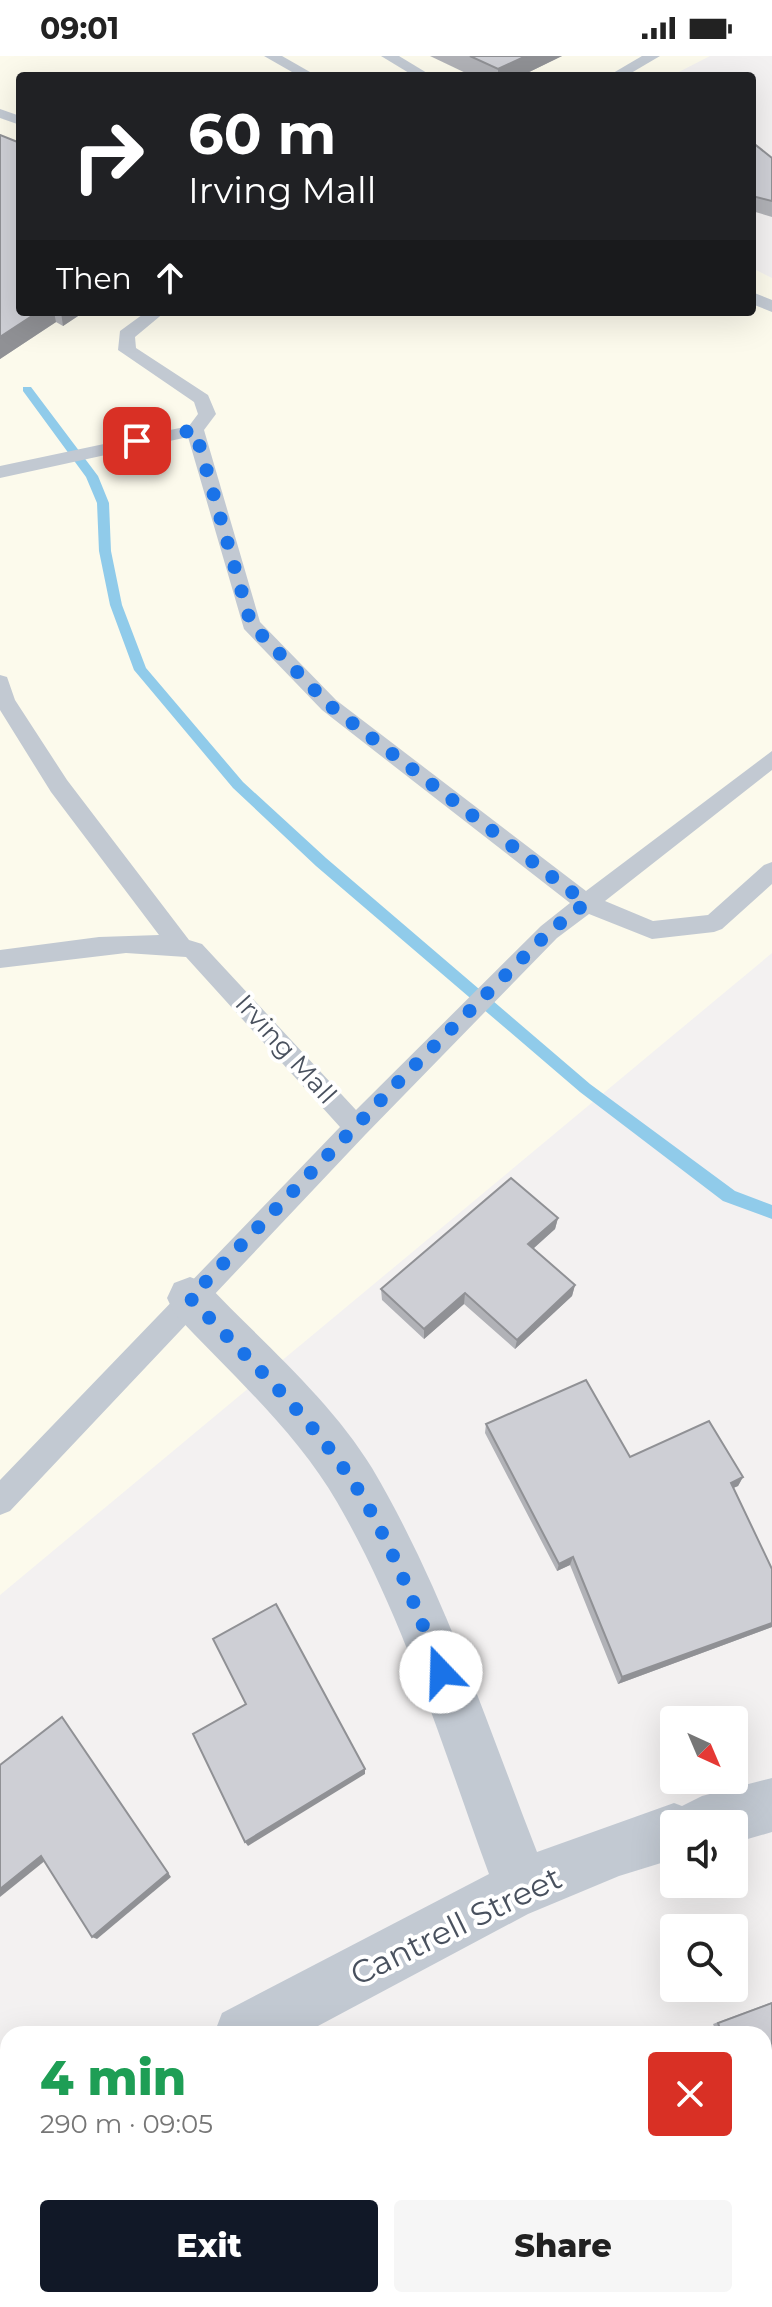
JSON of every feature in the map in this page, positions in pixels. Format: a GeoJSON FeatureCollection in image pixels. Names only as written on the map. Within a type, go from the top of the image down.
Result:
{"type":"FeatureCollection","features":[{"type":"Feature","properties":{"kind":"street"},"geometry":{"type":"LineString","coordinates":[[190,1298],[313,1429],[354,1484],[420,1618],[523,1888]]}},
{"type":"Feature","properties":{"kind":"street"},"geometry":{"type":"LineString","coordinates":[[748,1812],[772,1805]]}},
{"type":"Feature","properties":{"kind":"street","name":"Cantrell Street"},"geometry":{"type":"LineString","coordinates":[[258,2026],[523,1888],[660,1835]]}},
{"type":"Feature","properties":{"kind":"lane"},"geometry":{"type":"LineString","coordinates":[[271,56],[302,72]]}},
{"type":"Feature","properties":{"kind":"lane"},"geometry":{"type":"LineString","coordinates":[[388,56],[418,72]]}},
{"type":"Feature","properties":{"kind":"lane"},"geometry":{"type":"LineString","coordinates":[[623,72],[653,56]]}},
{"type":"Feature","properties":{"kind":"lane"},"geometry":{"type":"LineString","coordinates":[[0,472],[39,461],[195,430],[207,414],[202,399],[135,357],[124,342],[133,328],[151,316]]}},
{"type":"Feature","properties":{"kind":"lane"},"geometry":{"type":"LineString","coordinates":[[195,430],[251,624],[329,705],[586,903],[652,930],[714,923],[772,871]]}},
{"type":"Feature","properties":{"kind":"lane"},"geometry":{"type":"LineString","coordinates":[[0,682],[5,701],[59,786],[180,945]]}},
{"type":"Feature","properties":{"kind":"lane"},"geometry":{"type":"LineString","coordinates":[[356,1127],[549,932],[772,759]]}},
{"type":"Feature","properties":{"kind":"lane"},"geometry":{"type":"LineString","coordinates":[[0,959],[140,944],[180,945]]}},
{"type":"Feature","properties":{"kind":"lane","name":"Irving Mall"},"geometry":{"type":"LineString","coordinates":[[0,1501],[356,1127],[202,955],[180,945]]}},
{"type":"Feature","properties":{"kind":"shaded area"},"geometry":{"type":"Polygon","coordinates":[[[0,56],[710,56],[679,72],[16,72],[16,316],[756,316],[756,270],[772,278],[772,953],[0,1595],[0,56]]]}},
{"type":"Feature","properties":{"kind":"building"},"geometry":{"type":"Polygon","coordinates":[[[470,56],[526,56],[498,69],[470,56]]]}},
{"type":"Feature","properties":{"kind":"building"},"geometry":{"type":"Polygon","coordinates":[[[0,135],[16,141],[16,316],[32,316],[0,337],[0,135]]]}},
{"type":"Feature","properties":{"kind":"building"},"geometry":{"type":"Polygon","coordinates":[[[756,145],[772,158],[772,201],[756,197],[756,145]]]}},
{"type":"Feature","properties":{"kind":"building"},"geometry":{"type":"Polygon","coordinates":[[[511,1178],[558,1218],[528,1244],[575,1285],[517,1340],[465,1293],[424,1329],[381,1289],[511,1178]]]}},
{"type":"Feature","properties":{"kind":"building"},"geometry":{"type":"Polygon","coordinates":[[[586,1380],[630,1457],[709,1421],[743,1477],[731,1483],[772,1569],[772,1623],[622,1677],[573,1557],[559,1564],[486,1424],[586,1380]]]}},
{"type":"Feature","properties":{"kind":"building"},"geometry":{"type":"Polygon","coordinates":[[[276,1604],[365,1769],[245,1842],[193,1734],[246,1704],[213,1639],[276,1604]]]}},
{"type":"Feature","properties":{"kind":"building"},"geometry":{"type":"Polygon","coordinates":[[[62,1717],[168,1873],[92,1937],[41,1856],[0,1889],[0,1765],[62,1717]]]}},
{"type":"Feature","properties":{"kind":"building"},"geometry":{"type":"Polygon","coordinates":[[[772,2003],[772,2026],[719,2026],[718,2023],[772,2003]]]}},
{"type":"Feature","properties":{"kind":"waterway"},"geometry":{"type":"LineString","coordinates":[[27,389],[92,476],[103,503],[105,551],[116,605],[140,670],[238,785],[321,862],[585,1088],[729,1196],[772,1212]]}},
{"type":"Feature","properties":{"kind":"route"},"geometry":{"type":"LineString","coordinates":[[137,441],[195,430],[251,624],[329,705],[586,903],[549,932],[407,1073],[190,1298],[313,1429],[354,1484],[420,1618],[441,1672]]}}]}
